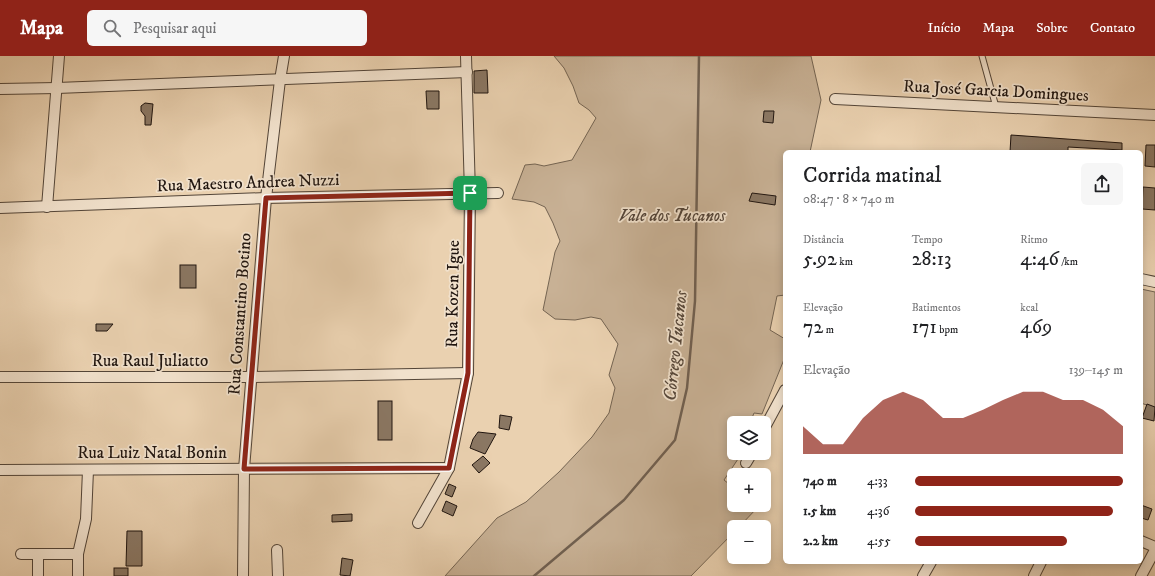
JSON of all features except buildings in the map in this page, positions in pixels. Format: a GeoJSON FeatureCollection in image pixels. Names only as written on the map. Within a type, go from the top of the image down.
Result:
{"type":"FeatureCollection","features":[{"type":"Feature","properties":{"kind":"street"},"geometry":{"type":"LineString","coordinates":[[46,207],[59,56]]}},
{"type":"Feature","properties":{"kind":"street","name":"Rua Constantino Botino"},"geometry":{"type":"LineString","coordinates":[[243,576],[244,469],[266,198],[284,56]]}},
{"type":"Feature","properties":{"kind":"street","name":"Rua Kozen Igue"},"geometry":{"type":"LineString","coordinates":[[418,524],[449,468],[468,373],[470,193],[466,56]]}},
{"type":"Feature","properties":{"kind":"street"},"geometry":{"type":"LineString","coordinates":[[0,89],[467,72]]}},
{"type":"Feature","properties":{"kind":"street","name":"Rua José Garcia Domingues"},"geometry":{"type":"LineString","coordinates":[[835,99],[1155,115]]}},
{"type":"Feature","properties":{"kind":"street","name":"Rua Maestro Andrea Nuzzi"},"geometry":{"type":"LineString","coordinates":[[0,208],[266,198],[498,193]]}},
{"type":"Feature","properties":{"kind":"street"},"geometry":{"type":"LineString","coordinates":[[1143,279],[1155,282]]}},
{"type":"Feature","properties":{"kind":"street","name":"Rua Raul Juliatto"},"geometry":{"type":"LineString","coordinates":[[0,377],[252,377],[468,373]]}},
{"type":"Feature","properties":{"kind":"street"},"geometry":{"type":"LineString","coordinates":[[771,417],[783,394]]}},
{"type":"Feature","properties":{"kind":"street","name":"Rua Luiz Natal Bonin"},"geometry":{"type":"LineString","coordinates":[[0,470],[449,468]]}},
{"type":"Feature","properties":{"kind":"street"},"geometry":{"type":"LineString","coordinates":[[78,576],[78,554],[86,519],[88,470]]}},
{"type":"Feature","properties":{"kind":"street"},"geometry":{"type":"LineString","coordinates":[[1141,576],[1155,549],[1143,542]]}},
{"type":"Feature","properties":{"kind":"street"},"geometry":{"type":"LineString","coordinates":[[277,550],[278,576]]}},
{"type":"Feature","properties":{"kind":"street"},"geometry":{"type":"LineString","coordinates":[[21,554],[78,554]]}},
{"type":"Feature","properties":{"kind":"street"},"geometry":{"type":"LineString","coordinates":[[38,554],[38,576]]}},
{"type":"Feature","properties":{"kind":"street"},"geometry":{"type":"LineString","coordinates":[[923,576],[930,564]]}},
{"type":"Feature","properties":{"kind":"street"},"geometry":{"type":"LineString","coordinates":[[1034,576],[1040,564]]}},
{"type":"Feature","properties":{"kind":"lane"},"geometry":{"type":"LineString","coordinates":[[982,56],[996,107]]}},
{"type":"Feature","properties":{"kind":"green space","name":"Vale dos Tucanos"},"geometry":{"type":"Polygon","coordinates":[[[554,56],[811,56],[821,100],[810,150],[783,150],[783,295],[777,296],[770,330],[783,338],[783,362],[762,414],[754,413],[753,416],[727,416],[727,460],[737,460],[732,468],[727,468],[727,476],[724,480],[727,482],[727,512],[753,512],[746,520],[727,520],[727,539],[691,576],[445,576],[497,518],[526,502],[559,472],[592,437],[609,413],[615,388],[609,375],[618,344],[601,319],[591,317],[575,320],[555,319],[543,310],[555,252],[560,241],[545,207],[534,202],[512,199],[525,165],[535,164],[544,166],[572,160],[596,118],[589,110],[579,103],[564,68],[554,56]]]}},
{"type":"Feature","properties":{"kind":"green space"},"geometry":{"type":"Polygon","coordinates":[[[1143,289],[1155,292],[1155,408],[1143,404],[1143,289]]]}},
{"type":"Feature","properties":{"kind":"waterway","name":"Córrego Tucanos"},"geometry":{"type":"LineString","coordinates":[[534,576],[624,500],[675,440],[687,388],[695,301],[699,56]]}},
{"type":"Feature","properties":{"kind":"route"},"geometry":{"type":"LineString","coordinates":[[470,193],[468,373],[449,468],[244,469],[266,198],[470,193]]}}]}
